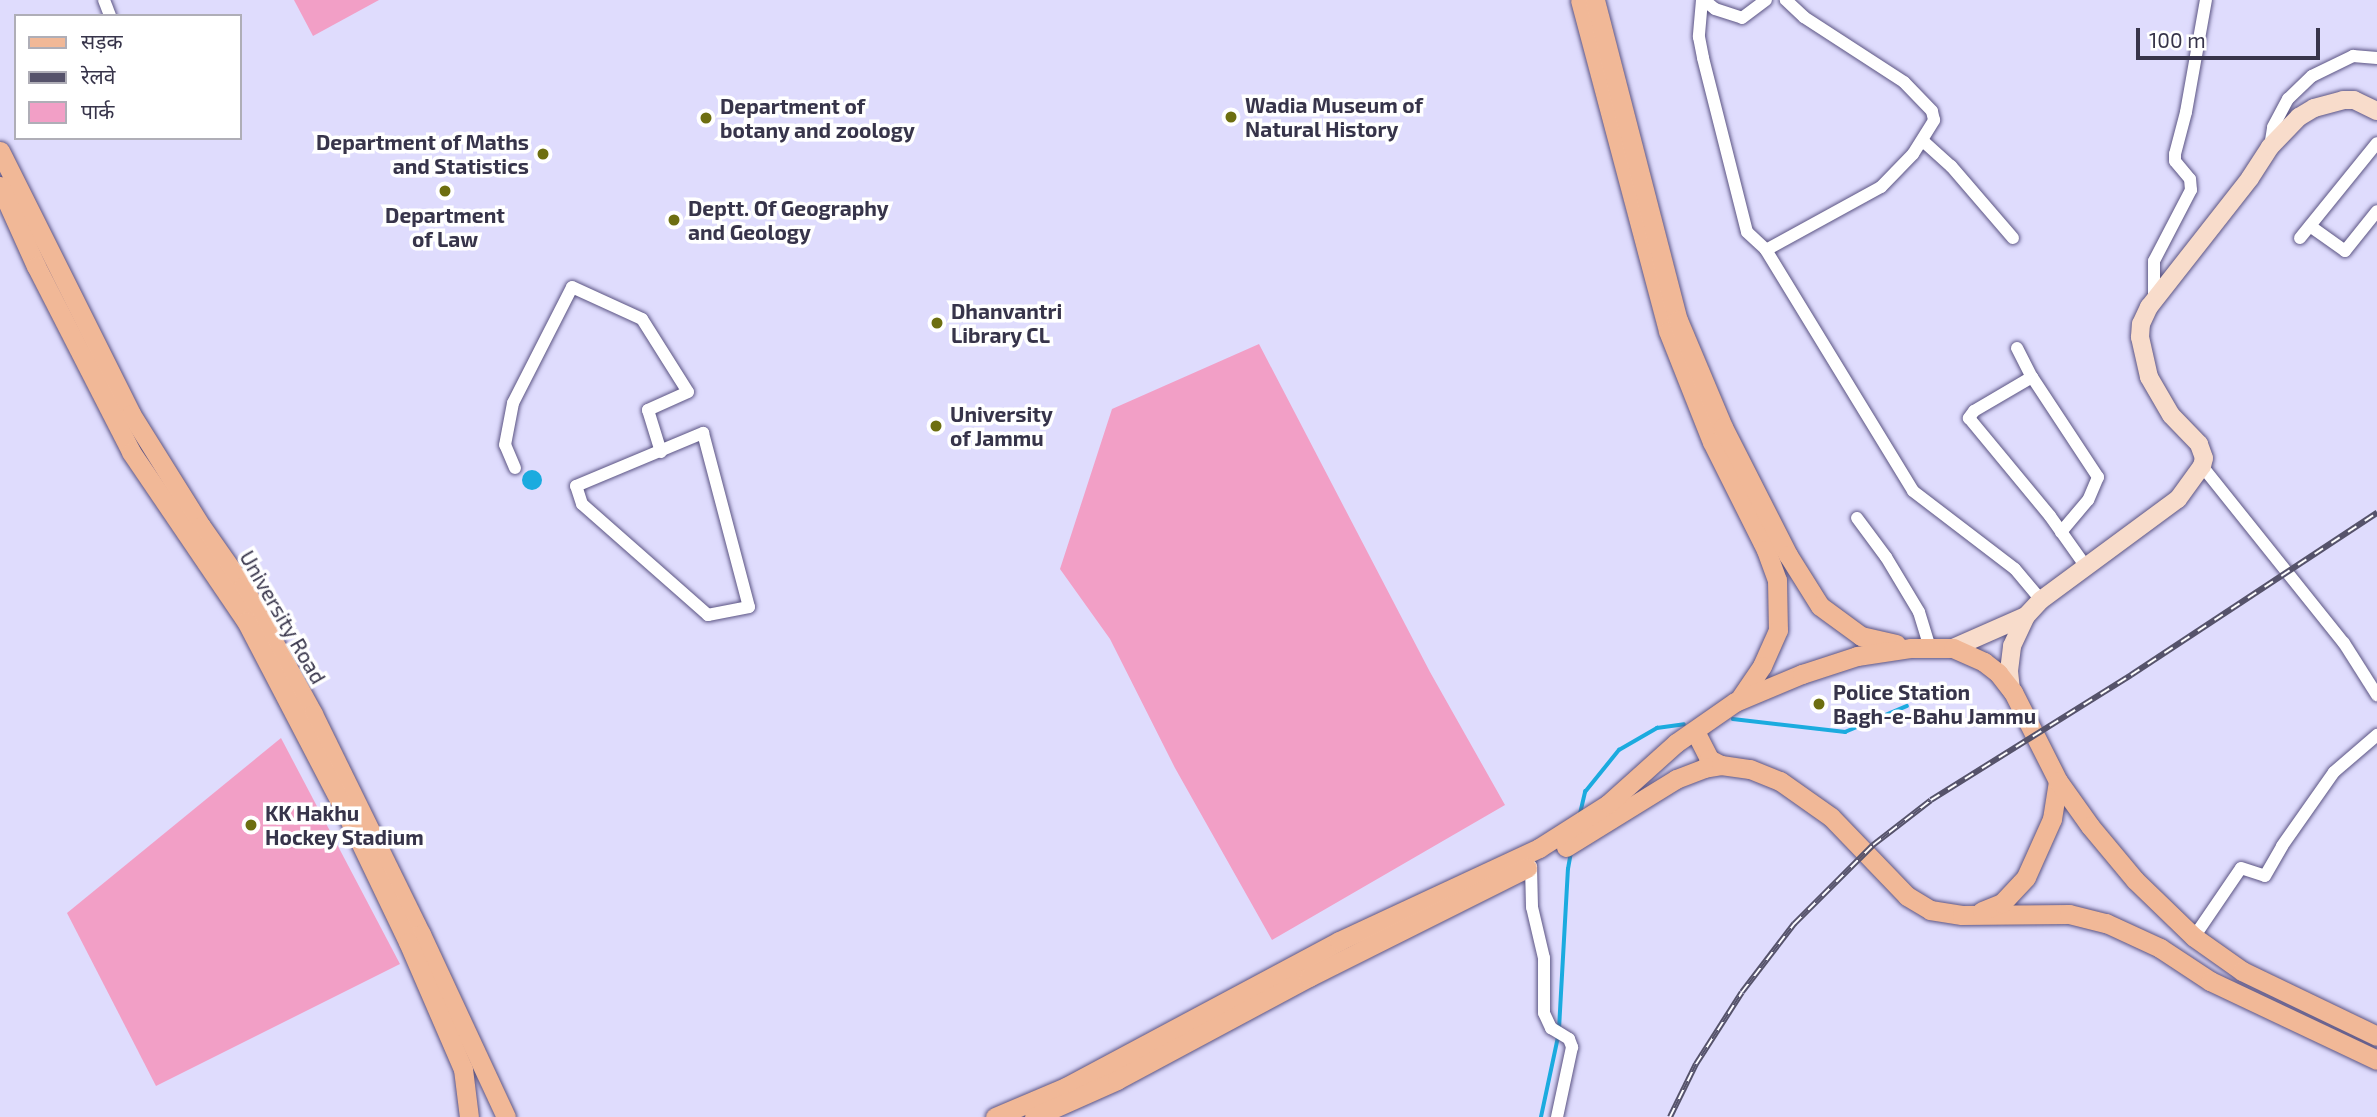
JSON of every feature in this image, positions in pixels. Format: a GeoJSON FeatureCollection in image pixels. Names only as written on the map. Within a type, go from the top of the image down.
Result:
{"type":"FeatureCollection","features":[{"type":"Feature","properties":{"kind":"main road"},"geometry":{"type":"LineString","coordinates":[[1580,0],[1668,331],[1712,442],[1766,550],[1777,580],[1777,630],[1762,666],[1738,701]]}},
{"type":"Feature","properties":{"kind":"main road"},"geometry":{"type":"LineString","coordinates":[[1595,0],[1678,320],[1723,427],[1788,555],[1820,606],[1861,636],[1921,648]]}},
{"type":"Feature","properties":{"kind":"main road"},"geometry":{"type":"LineString","coordinates":[[2011,690],[2009,671],[2012,646],[2026,616],[2042,600],[2173,503],[2202,466],[2204,458],[2199,444],[2171,415],[2149,377],[2140,337],[2141,324],[2154,299],[2229,205],[2270,147],[2299,117],[2333,101],[2354,100],[2377,111]]}},
{"type":"Feature","properties":{"kind":"main road","name":"University Road"},"geometry":{"type":"LineString","coordinates":[[0,151],[131,414],[201,526],[243,586],[313,714],[471,1065],[470,1117]]}},
{"type":"Feature","properties":{"kind":"main road","name":"University Road"},"geometry":{"type":"LineString","coordinates":[[0,186],[36,266],[131,452],[246,621],[471,1065],[506,1117]]}},
{"type":"Feature","properties":{"kind":"main road"},"geometry":{"type":"LineString","coordinates":[[1612,810],[1676,743],[1696,733],[1738,701],[1802,674],[1857,656],[1921,648],[1953,648],[2026,616]]}},
{"type":"Feature","properties":{"kind":"main road"},"geometry":{"type":"LineString","coordinates":[[1953,648],[1984,662],[1998,673],[2011,690],[2058,781],[2113,857],[2194,937],[2242,971],[2377,1036]]}},
{"type":"Feature","properties":{"kind":"main road"},"geometry":{"type":"LineString","coordinates":[[1696,733],[1709,759],[1721,765],[1764,773],[1799,793],[1847,831],[1918,903],[1948,914],[2069,914],[2106,923],[2160,948],[2210,981],[2377,1060]]}},
{"type":"Feature","properties":{"kind":"main road"},"geometry":{"type":"LineString","coordinates":[[1034,1117],[1117,1080],[1309,977],[1531,866],[1552,848],[1612,810],[1676,779],[1704,768],[1721,765]]}},
{"type":"Feature","properties":{"kind":"main road"},"geometry":{"type":"LineString","coordinates":[[1972,914],[2002,903],[2026,877],[2048,831],[2056,805],[2058,781]]}},
{"type":"Feature","properties":{"kind":"main road"},"geometry":{"type":"LineString","coordinates":[[995,1117],[1066,1087],[1339,940],[1552,848]]}},
{"type":"Feature","properties":{"kind":"street"},"geometry":{"type":"LineString","coordinates":[[1703,0],[1714,9],[1742,18],[1766,0]]}},
{"type":"Feature","properties":{"kind":"street"},"geometry":{"type":"LineString","coordinates":[[1703,0],[1699,37],[1747,232],[1766,250],[1913,491],[2015,569],[2042,600]]}},
{"type":"Feature","properties":{"kind":"street"},"geometry":{"type":"LineString","coordinates":[[1766,250],[1881,187],[1923,141],[1933,124],[1934,115],[1917,94],[1890,71],[1804,17],[1786,0]]}},
{"type":"Feature","properties":{"kind":"street"},"geometry":{"type":"LineString","coordinates":[[2154,299],[2154,261],[2191,190],[2175,154],[2186,112],[2206,0]]}},
{"type":"Feature","properties":{"kind":"street"},"geometry":{"type":"LineString","coordinates":[[2270,147],[2273,127],[2288,99],[2312,75],[2353,56],[2377,58]]}},
{"type":"Feature","properties":{"kind":"street"},"geometry":{"type":"LineString","coordinates":[[1923,141],[1951,166],[2013,238]]}},
{"type":"Feature","properties":{"kind":"street"},"geometry":{"type":"LineString","coordinates":[[2301,238],[2377,143]]}},
{"type":"Feature","properties":{"kind":"street"},"geometry":{"type":"LineString","coordinates":[[2310,226],[2345,251],[2377,211]]}},
{"type":"Feature","properties":{"kind":"street"},"geometry":{"type":"LineString","coordinates":[[515,468],[505,445],[513,404],[572,287],[642,320],[688,392],[648,410],[661,452]]}},
{"type":"Feature","properties":{"kind":"street"},"geometry":{"type":"LineString","coordinates":[[2017,348],[2032,377],[2098,477],[2088,500],[2061,532]]}},
{"type":"Feature","properties":{"kind":"street"},"geometry":{"type":"LineString","coordinates":[[2032,377],[1974,411],[1969,418],[2087,568]]}},
{"type":"Feature","properties":{"kind":"street"},"geometry":{"type":"LineString","coordinates":[[703,433],[749,607],[708,615],[582,504],[576,486],[661,452],[703,433]]}},
{"type":"Feature","properties":{"kind":"street"},"geometry":{"type":"LineString","coordinates":[[2202,466],[2344,643],[2377,695]]}},
{"type":"Feature","properties":{"kind":"street"},"geometry":{"type":"LineString","coordinates":[[1857,518],[1919,612],[1921,648]]}},
{"type":"Feature","properties":{"kind":"street"},"geometry":{"type":"LineString","coordinates":[[2194,937],[2237,873],[2265,876],[2282,846],[2334,772],[2377,735]]}},
{"type":"Feature","properties":{"kind":"street"},"geometry":{"type":"LineString","coordinates":[[1531,866],[1532,907],[1544,958],[1544,1013],[1572,1047],[1557,1117]]}},
{"type":"Feature","properties":{"kind":"green space"},"geometry":{"type":"Polygon","coordinates":[[[294,0],[379,0],[313,36],[294,0]]]}},
{"type":"Feature","properties":{"kind":"green space"},"geometry":{"type":"Polygon","coordinates":[[[1259,344],[1430,672],[1505,805],[1272,940],[1175,768],[1110,639],[1060,569],[1112,409],[1259,344]]]}},
{"type":"Feature","properties":{"kind":"green space","name":"KK Hakhu Hockey Stadium"},"geometry":{"type":"Polygon","coordinates":[[[281,738],[400,964],[156,1086],[67,913],[281,738]]]}},
{"type":"Feature","properties":{"kind":"water"},"geometry":{"type":"Polygon","coordinates":[[[528,470],[536,470],[542,480],[536,490],[528,490],[522,484],[522,476],[528,470]]]}},
{"type":"Feature","properties":{"kind":"waterway"},"geometry":{"type":"LineString","coordinates":[[1733,719],[1845,732],[1907,706]]}},
{"type":"Feature","properties":{"kind":"waterway"},"geometry":{"type":"LineString","coordinates":[[1580,814],[1585,792],[1619,750],[1657,728],[1684,724]]}},
{"type":"Feature","properties":{"kind":"waterway"},"geometry":{"type":"LineString","coordinates":[[1559,1029],[1571,852]]}},
{"type":"Feature","properties":{"kind":"waterway"},"geometry":{"type":"LineString","coordinates":[[1541,1117],[1558,1037]]}},
{"type":"Feature","properties":{"kind":"railway"},"geometry":{"type":"LineString","coordinates":[[1670,1117],[1696,1064],[1742,992],[1794,924],[1873,845],[1931,800],[2131,675],[2377,513]]}},
{"type":"Feature","properties":{"kind":"place","name":"Wadia Museum of Natural History"},"geometry":{"type":"Point","coordinates":[1231,117]}},
{"type":"Feature","properties":{"kind":"place","name":"Department of botany and zoology"},"geometry":{"type":"Point","coordinates":[706,118]}},
{"type":"Feature","properties":{"kind":"place","name":"Department of Maths and Statistics"},"geometry":{"type":"Point","coordinates":[543,154]}},
{"type":"Feature","properties":{"kind":"place","name":"Department of Law"},"geometry":{"type":"Point","coordinates":[445,191]}},
{"type":"Feature","properties":{"kind":"place","name":"Deptt. Of Geography and Geology"},"geometry":{"type":"Point","coordinates":[674,220]}},
{"type":"Feature","properties":{"kind":"place","name":"Dhanvantri Library CL"},"geometry":{"type":"Point","coordinates":[937,323]}},
{"type":"Feature","properties":{"kind":"place","name":"University of Jammu"},"geometry":{"type":"Point","coordinates":[936,426]}},
{"type":"Feature","properties":{"kind":"place","name":"Police Station Bagh-e-Bahu Jammu"},"geometry":{"type":"Point","coordinates":[1819,704]}},
{"type":"Feature","properties":{"kind":"place","name":"KK Hakhu Hockey Stadium"},"geometry":{"type":"Point","coordinates":[251,825]}}]}
